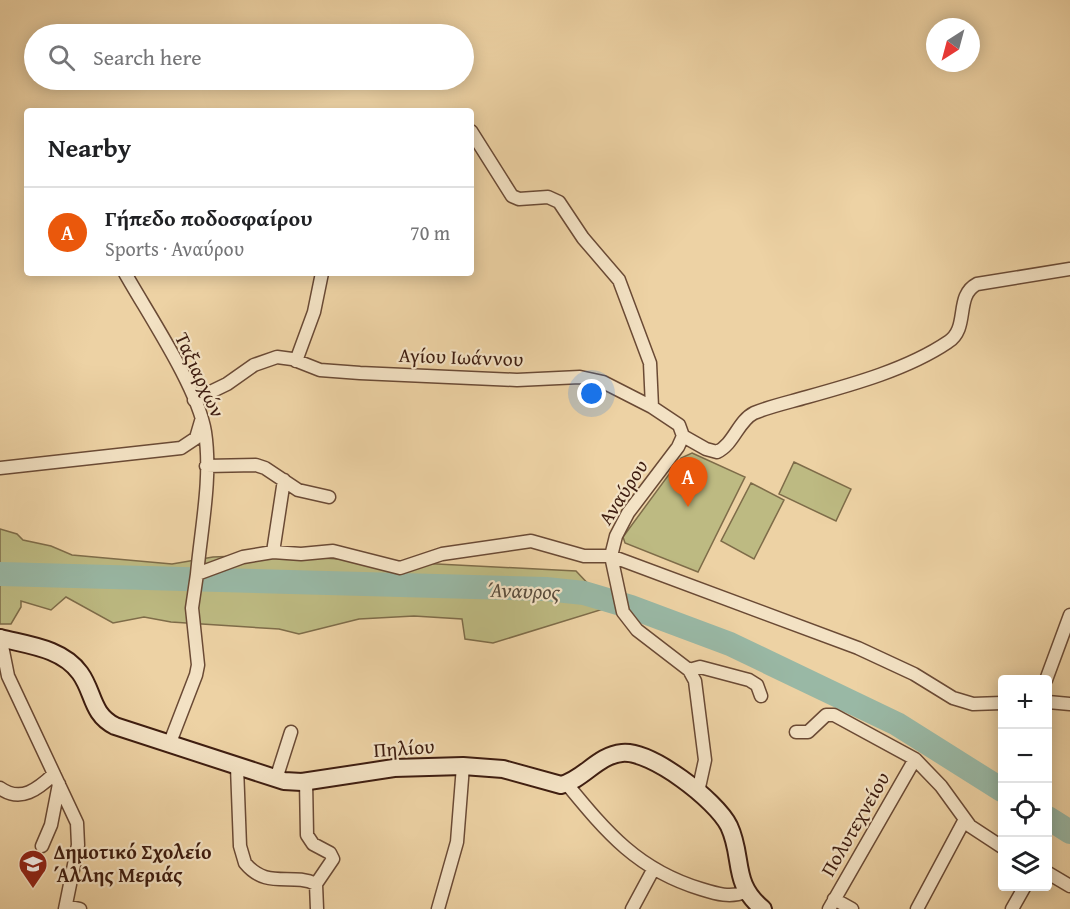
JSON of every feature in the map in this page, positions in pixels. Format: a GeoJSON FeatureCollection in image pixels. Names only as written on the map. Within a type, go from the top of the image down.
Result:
{"type":"FeatureCollection","features":[{"type":"Feature","properties":{"kind":"main road","name":"Πηλίου"},"geometry":{"type":"LineString","coordinates":[[0,637],[61,657],[79,672],[95,709],[104,720],[119,728],[276,779],[306,782],[386,769],[463,766],[503,769],[550,783],[566,783]]}},
{"type":"Feature","properties":{"kind":"main road"},"geometry":{"type":"LineString","coordinates":[[566,783],[608,758],[624,753],[644,757],[698,792],[719,810],[730,829],[740,878],[746,892],[763,909]]}},
{"type":"Feature","properties":{"kind":"street"},"geometry":{"type":"LineString","coordinates":[[474,136],[512,196],[519,199],[548,197],[559,202],[583,238],[619,280],[650,363],[652,407]]}},
{"type":"Feature","properties":{"kind":"street","name":"Αγίου Ιωάννου"},"geometry":{"type":"LineString","coordinates":[[194,400],[227,384],[260,362],[277,357],[320,370],[360,373],[517,380],[590,378],[603,382],[652,407],[679,425],[683,436],[706,449],[717,452],[725,446],[751,415],[864,379],[944,345],[959,332],[969,288],[977,284],[1070,269]]}},
{"type":"Feature","properties":{"kind":"street","name":"Ταξιαρχών"},"geometry":{"type":"LineString","coordinates":[[127,276],[194,400],[201,417],[206,445],[197,576],[192,608],[198,665],[169,745]]}},
{"type":"Feature","properties":{"kind":"street"},"geometry":{"type":"LineString","coordinates":[[296,361],[314,312],[321,276]]}},
{"type":"Feature","properties":{"kind":"street"},"geometry":{"type":"LineString","coordinates":[[0,468],[181,448],[191,443],[198,435],[201,417]]}},
{"type":"Feature","properties":{"kind":"street","name":"Αναύρου"},"geometry":{"type":"LineString","coordinates":[[683,436],[678,447],[628,513],[616,536],[611,556],[623,612],[637,630],[690,670]]}},
{"type":"Feature","properties":{"kind":"street"},"geometry":{"type":"LineString","coordinates":[[206,466],[256,465],[301,491],[329,497]]}},
{"type":"Feature","properties":{"kind":"street"},"geometry":{"type":"LineString","coordinates":[[273,552],[284,480]]}},
{"type":"Feature","properties":{"kind":"street"},"geometry":{"type":"LineString","coordinates":[[197,576],[243,557],[273,552],[301,554],[333,551],[400,568],[442,554],[531,541],[584,556],[611,556],[639,564],[858,648],[901,667],[953,698],[974,704],[998,703]]}},
{"type":"Feature","properties":{"kind":"street"},"geometry":{"type":"LineString","coordinates":[[1048,675],[1070,615]]}},
{"type":"Feature","properties":{"kind":"street"},"geometry":{"type":"LineString","coordinates":[[0,637],[8,676],[74,813],[78,832],[75,863],[66,908],[80,909]]}},
{"type":"Feature","properties":{"kind":"street"},"geometry":{"type":"LineString","coordinates":[[698,792],[705,760],[695,681],[690,670],[700,667],[750,680],[757,685],[760,696]]}},
{"type":"Feature","properties":{"kind":"street"},"geometry":{"type":"LineString","coordinates":[[1052,702],[1070,704]]}},
{"type":"Feature","properties":{"kind":"street"},"geometry":{"type":"LineString","coordinates":[[796,732],[808,732],[826,715],[834,715],[915,759],[936,780],[964,821],[998,844]]}},
{"type":"Feature","properties":{"kind":"street"},"geometry":{"type":"LineString","coordinates":[[276,779],[291,732]]}},
{"type":"Feature","properties":{"kind":"street","name":"Πολυτεχνείου"},"geometry":{"type":"LineString","coordinates":[[832,904],[915,759]]}},
{"type":"Feature","properties":{"kind":"street"},"geometry":{"type":"LineString","coordinates":[[438,909],[457,842],[463,766]]}},
{"type":"Feature","properties":{"kind":"street"},"geometry":{"type":"LineString","coordinates":[[237,767],[240,846],[245,863],[268,879],[308,881],[316,884]]}},
{"type":"Feature","properties":{"kind":"street"},"geometry":{"type":"LineString","coordinates":[[1,791],[14,795],[28,793],[57,779]]}},
{"type":"Feature","properties":{"kind":"street"},"geometry":{"type":"LineString","coordinates":[[42,846],[51,825],[57,779]]}},
{"type":"Feature","properties":{"kind":"street"},"geometry":{"type":"LineString","coordinates":[[306,782],[307,835],[313,844],[330,853],[333,859],[316,884],[318,909]]}},
{"type":"Feature","properties":{"kind":"street"},"geometry":{"type":"LineString","coordinates":[[566,783],[619,842],[653,870],[716,894],[734,895],[746,892]]}},
{"type":"Feature","properties":{"kind":"street"},"geometry":{"type":"LineString","coordinates":[[917,909],[964,821]]}},
{"type":"Feature","properties":{"kind":"street"},"geometry":{"type":"LineString","coordinates":[[632,909],[653,870]]}},
{"type":"Feature","properties":{"kind":"street"},"geometry":{"type":"LineString","coordinates":[[1052,876],[1070,886]]}},
{"type":"Feature","properties":{"kind":"street"},"geometry":{"type":"LineString","coordinates":[[1012,909],[1022,891]]}},
{"type":"Feature","properties":{"kind":"street"},"geometry":{"type":"LineString","coordinates":[[832,904],[852,909]]}},
{"type":"Feature","properties":{"kind":"shaded area"},"geometry":{"type":"Polygon","coordinates":[[[692,453],[745,477],[698,572],[625,543],[623,537],[681,458],[692,453]]]}},
{"type":"Feature","properties":{"kind":"shaded area"},"geometry":{"type":"Polygon","coordinates":[[[794,462],[851,489],[836,521],[779,494],[794,462]]]}},
{"type":"Feature","properties":{"kind":"shaded area"},"geometry":{"type":"Polygon","coordinates":[[[751,483],[784,500],[754,559],[721,541],[751,483]]]}},
{"type":"Feature","properties":{"kind":"shaded area"},"geometry":{"type":"Polygon","coordinates":[[[0,529],[17,534],[23,540],[51,546],[72,555],[172,564],[213,557],[262,555],[576,571],[610,607],[493,643],[465,639],[462,619],[414,616],[359,619],[299,634],[279,629],[171,622],[144,617],[113,623],[66,597],[51,610],[21,601],[21,607],[11,624],[0,624],[0,529]]]}},
{"type":"Feature","properties":{"kind":"waterway","name":"Άναυρος"},"geometry":{"type":"LineString","coordinates":[[0,574],[546,589],[584,593],[631,607],[730,644],[897,724],[998,787]]}},
{"type":"Feature","properties":{"kind":"waterway","name":"Άναυρος"},"geometry":{"type":"LineString","coordinates":[[1052,821],[1070,832]]}},
{"type":"Feature","properties":{"kind":"place","name":"Γήπεδο ποδοσφαίρου"},"geometry":{"type":"Point","coordinates":[688,507]}},
{"type":"Feature","properties":{"kind":"place","name":"Δημοτικό Σχολείο Άλλης Μεριάς"},"geometry":{"type":"Point","coordinates":[33,890]}}]}
